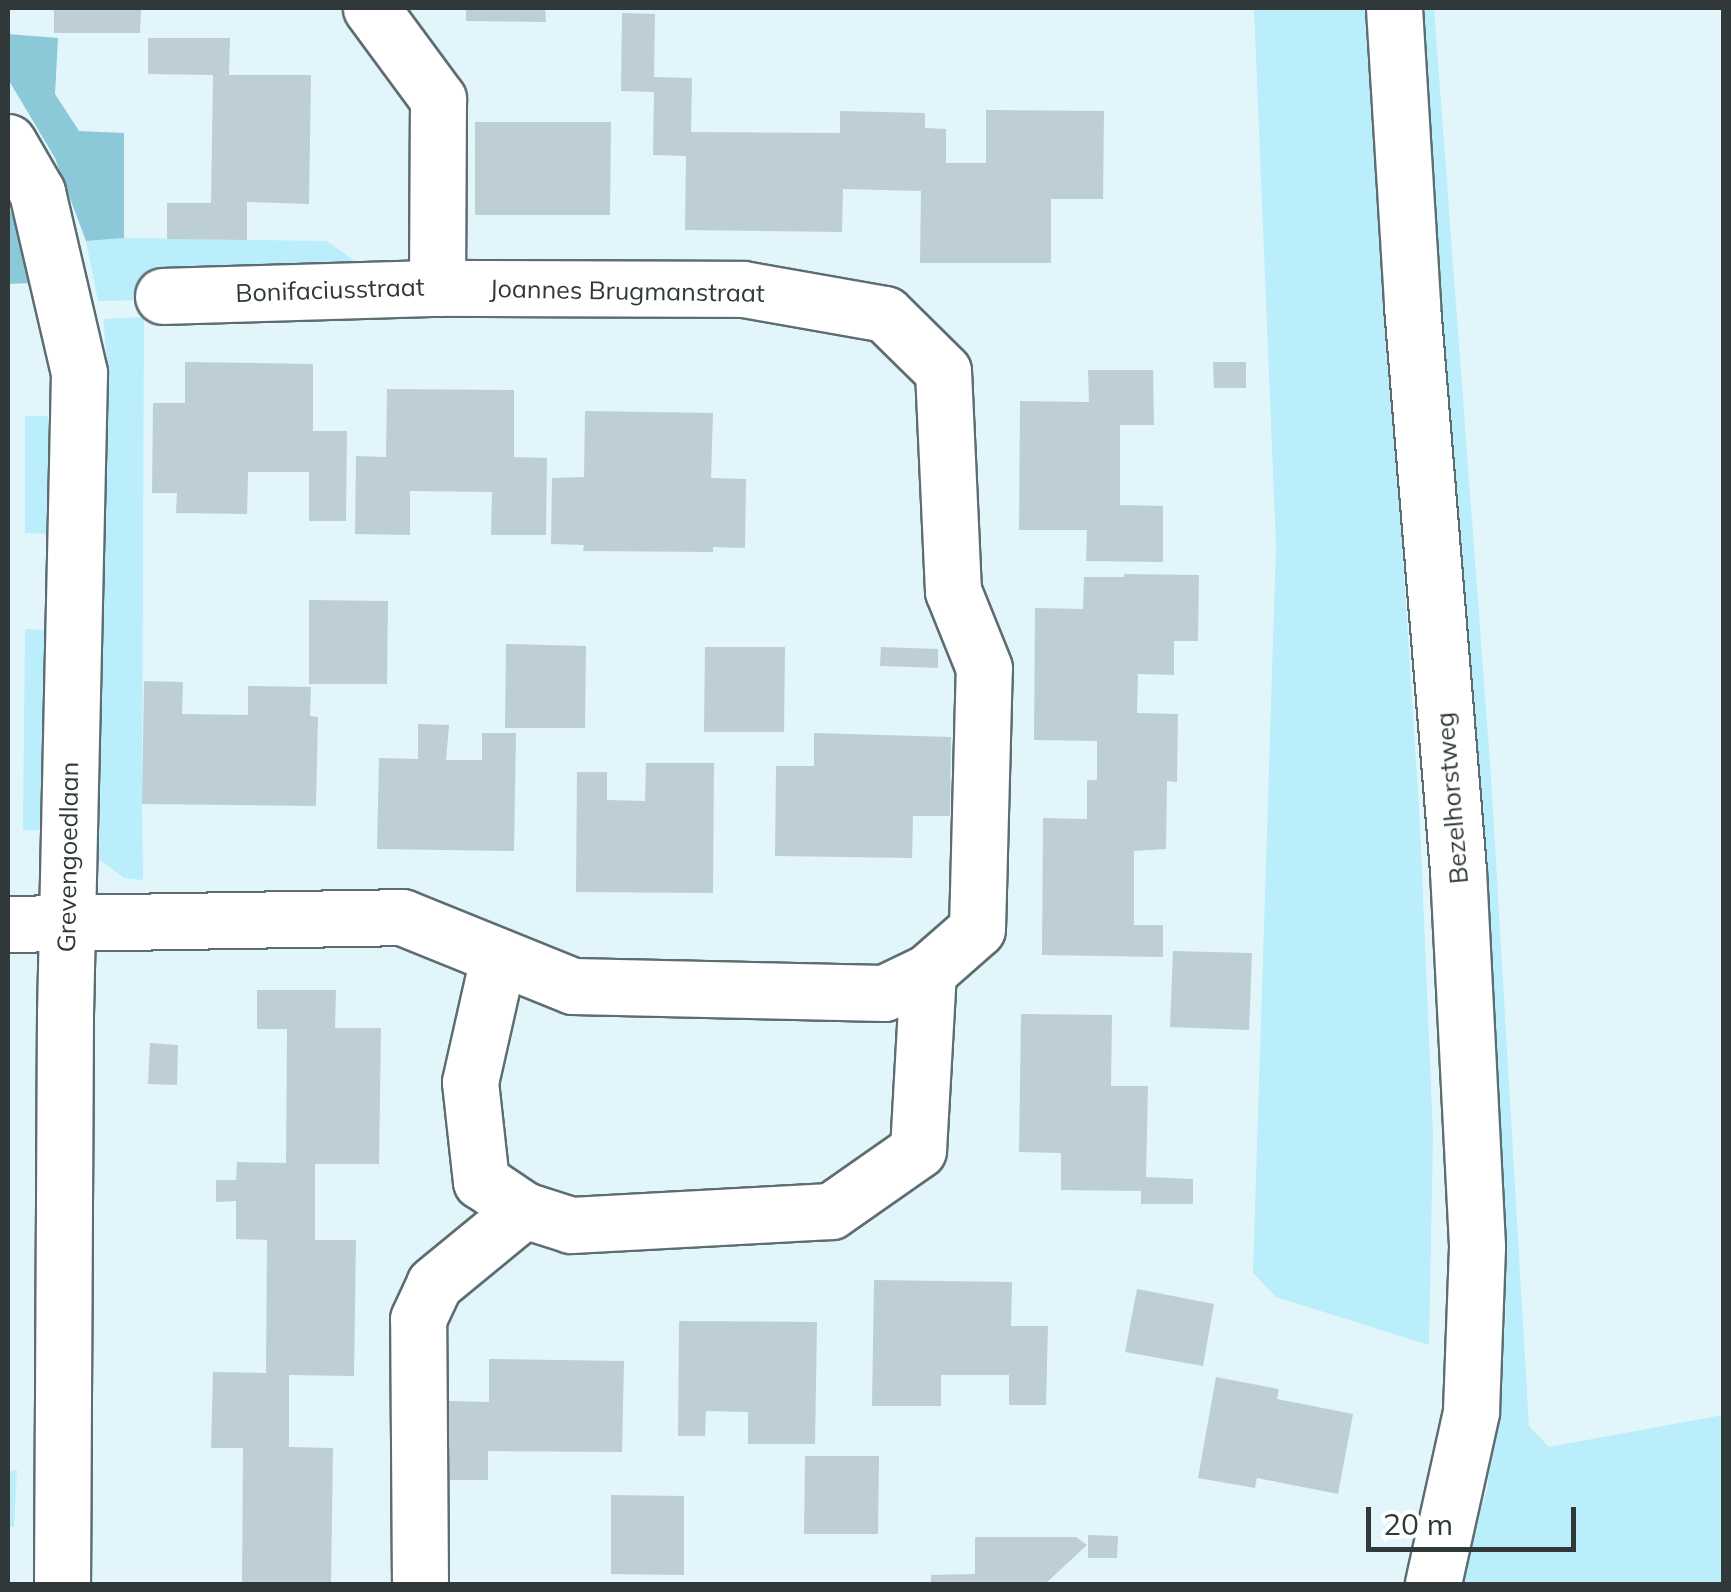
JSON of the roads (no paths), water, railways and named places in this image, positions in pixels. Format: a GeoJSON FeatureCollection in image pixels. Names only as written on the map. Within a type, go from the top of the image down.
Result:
{"type":"FeatureCollection","features":[{"type":"Feature","properties":{"kind":"street","name":"Bonifaciusstraat"},"geometry":{"type":"LineString","coordinates":[[163,296],[437,288],[438,99],[372,8]]}},
{"type":"Feature","properties":{"kind":"street","name":"Bezelhorstweg"},"geometry":{"type":"LineString","coordinates":[[1394,8],[1412,306],[1458,870],[1477,1246],[1471,1412],[1454,1504],[1433,1584]]}},
{"type":"Feature","properties":{"kind":"street","name":"Grevengoedlaan"},"geometry":{"type":"LineString","coordinates":[[8,142],[37,192],[79,373],[66,922],[62,1584]]}},
{"type":"Feature","properties":{"kind":"street","name":"Joannes Brugmanstraat"},"geometry":{"type":"LineString","coordinates":[[8,924],[402,917],[573,986],[884,994],[928,972],[978,929],[984,668],[953,592],[942,370],[885,314],[743,289],[437,288]]}},
{"type":"Feature","properties":{"kind":"street"},"geometry":{"type":"LineString","coordinates":[[498,958],[470,1082],[481,1181],[524,1210],[571,1226],[830,1211],[918,1150],[928,972]]}},
{"type":"Feature","properties":{"kind":"street"},"geometry":{"type":"LineString","coordinates":[[420,1584],[418,1319],[434,1284],[524,1210]]}}]}
